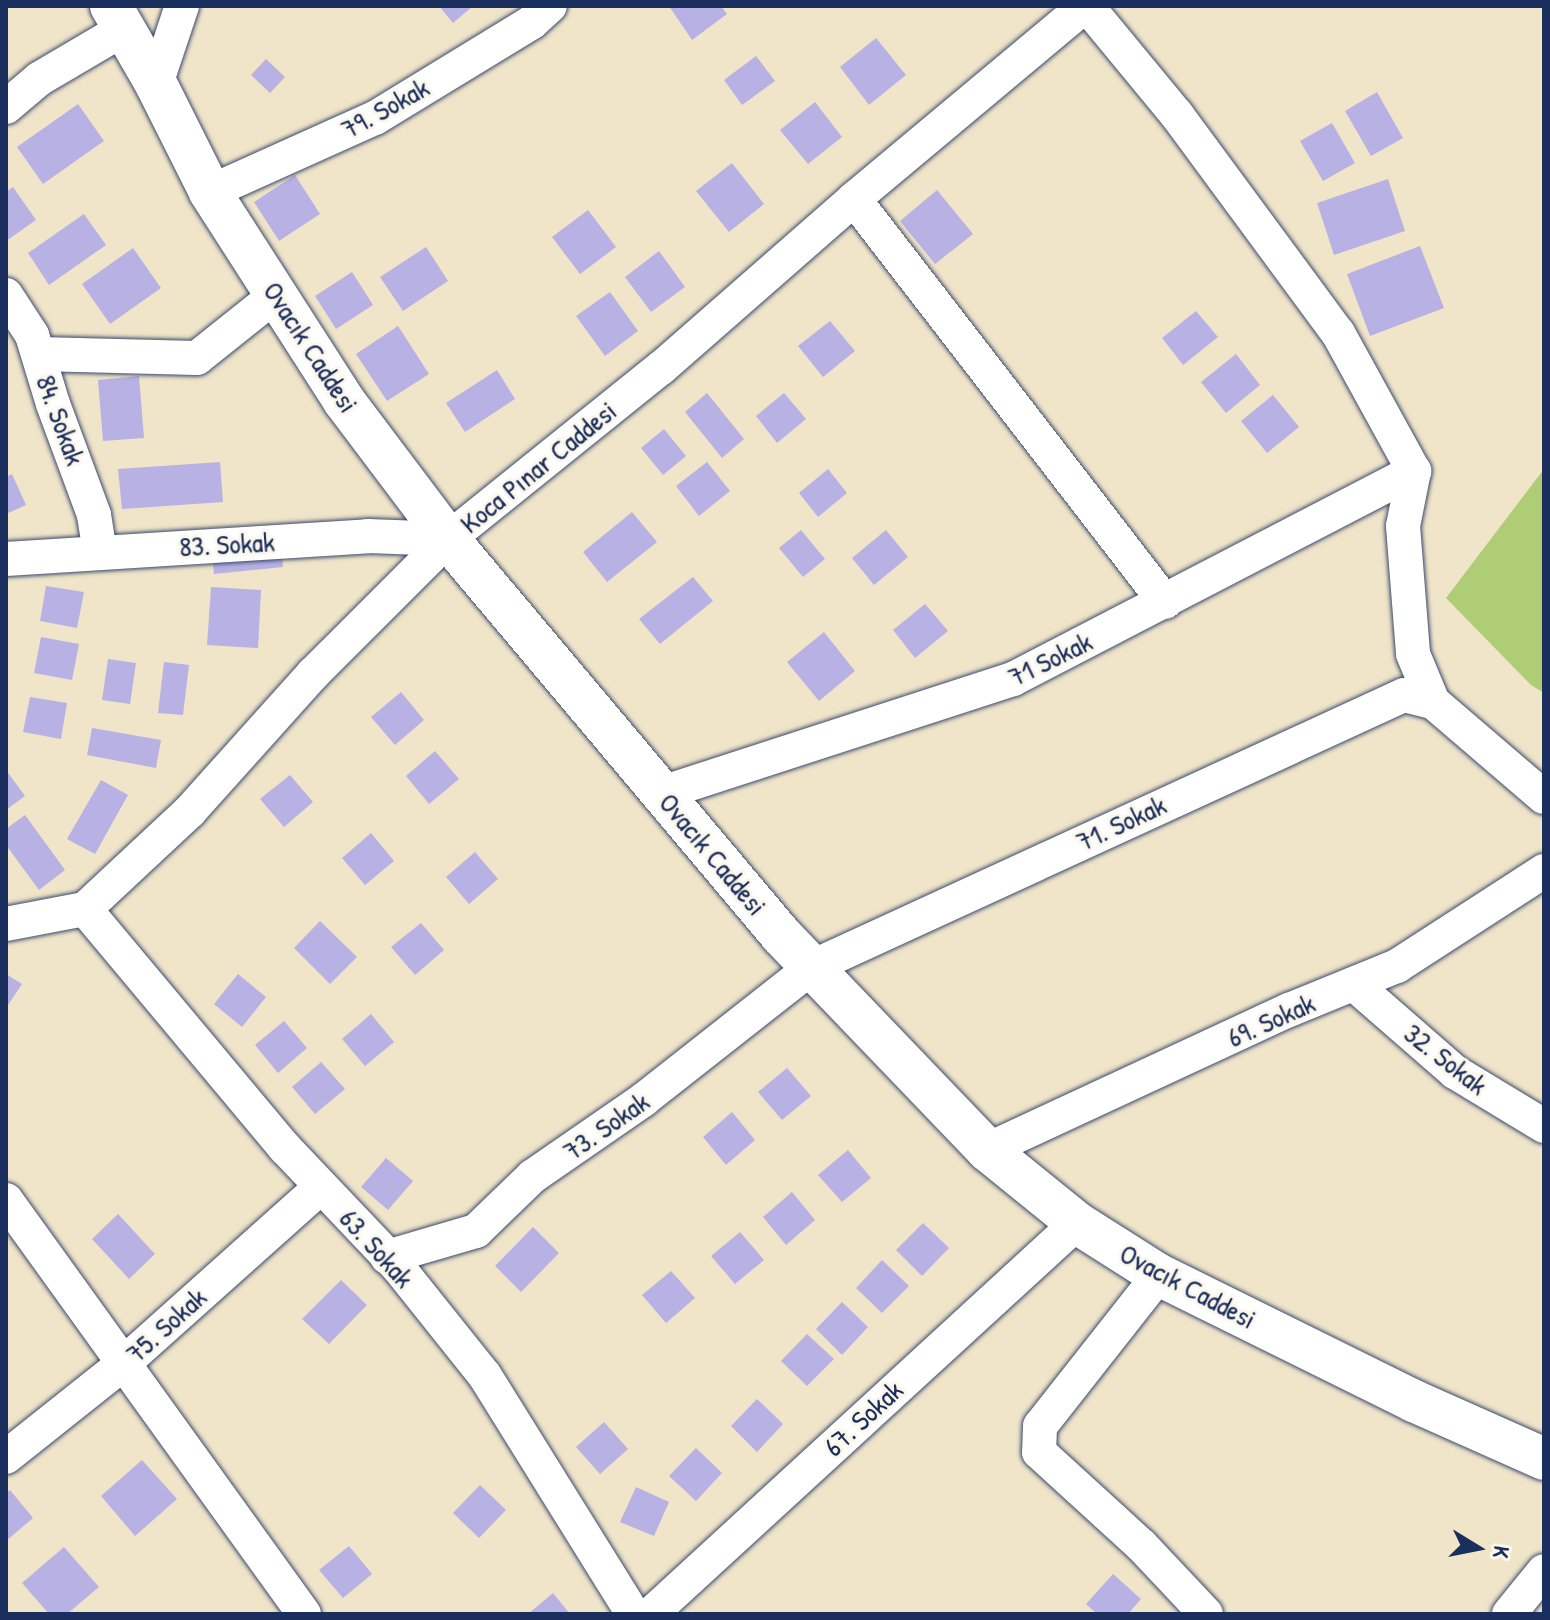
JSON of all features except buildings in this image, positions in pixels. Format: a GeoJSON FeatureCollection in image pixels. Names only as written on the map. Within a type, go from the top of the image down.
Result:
{"type":"FeatureCollection","features":[{"type":"Feature","properties":{"kind":"main road","name":"Ovacık Caddesi"},"geometry":{"type":"LineString","coordinates":[[117,18],[156,84],[210,192],[344,401],[448,539],[812,967],[987,1150],[1077,1223],[1159,1275],[1414,1401],[1544,1459]]}},
{"type":"Feature","properties":{"kind":"street"},"geometry":{"type":"LineString","coordinates":[[156,84],[182,6]]}},
{"type":"Feature","properties":{"kind":"street","name":"79. Sokak"},"geometry":{"type":"LineString","coordinates":[[210,192],[375,118],[532,22],[550,6]]}},
{"type":"Feature","properties":{"kind":"street"},"geometry":{"type":"LineString","coordinates":[[1086,6],[1177,115],[1338,333],[1414,471],[1403,526],[1413,654],[1433,702],[1544,797]]}},
{"type":"Feature","properties":{"kind":"street","name":"Koca Pınar Caddesi"},"geometry":{"type":"LineString","coordinates":[[85,909],[190,811],[313,674],[448,539],[661,368],[854,199],[1086,6]]}},
{"type":"Feature","properties":{"kind":"street"},"geometry":{"type":"LineString","coordinates":[[6,107],[117,18]]}},
{"type":"Feature","properties":{"kind":"street"},"geometry":{"type":"LineString","coordinates":[[854,199],[1165,602]]}},
{"type":"Feature","properties":{"kind":"street","name":"84. Sokak"},"geometry":{"type":"LineString","coordinates":[[6,295],[32,335],[94,515],[100,552]]}},
{"type":"Feature","properties":{"kind":"street"},"geometry":{"type":"LineString","coordinates":[[38,354],[197,358],[276,295]]}},
{"type":"Feature","properties":{"kind":"street","name":"71 Sokak"},"geometry":{"type":"LineString","coordinates":[[662,793],[1013,679],[1414,471]]}},
{"type":"Feature","properties":{"kind":"street","name":"83. Sokak"},"geometry":{"type":"LineString","coordinates":[[6,559],[368,536],[448,539]]}},
{"type":"Feature","properties":{"kind":"street","name":"71. Sokak"},"geometry":{"type":"LineString","coordinates":[[812,967],[1404,695],[1433,702]]}},
{"type":"Feature","properties":{"kind":"street","name":"69. Sokak"},"geometry":{"type":"LineString","coordinates":[[987,1150],[1397,966],[1544,871]]}},
{"type":"Feature","properties":{"kind":"street"},"geometry":{"type":"LineString","coordinates":[[6,924],[85,909]]}},
{"type":"Feature","properties":{"kind":"street","name":"63. Sokak"},"geometry":{"type":"LineString","coordinates":[[85,909],[321,1187],[387,1257],[485,1376],[633,1614]]}},
{"type":"Feature","properties":{"kind":"street","name":"73. Sokak"},"geometry":{"type":"LineString","coordinates":[[387,1257],[476,1231],[533,1176],[643,1100],[812,967]]}},
{"type":"Feature","properties":{"kind":"street","name":"32. Sokak"},"geometry":{"type":"LineString","coordinates":[[1354,984],[1455,1072],[1544,1126]]}},
{"type":"Feature","properties":{"kind":"street","name":"75. Sokak"},"geometry":{"type":"LineString","coordinates":[[6,1457],[124,1363],[321,1187]]}},
{"type":"Feature","properties":{"kind":"street"},"geometry":{"type":"LineString","coordinates":[[6,1200],[239,1529],[304,1614]]}},
{"type":"Feature","properties":{"kind":"street","name":"67. Sokak"},"geometry":{"type":"LineString","coordinates":[[651,1614],[1077,1223]]}},
{"type":"Feature","properties":{"kind":"street"},"geometry":{"type":"LineString","coordinates":[[1159,1275],[1040,1426],[1039,1452],[1142,1546],[1206,1614]]}},
{"type":"Feature","properties":{"kind":"street"},"geometry":{"type":"LineString","coordinates":[[1509,1614],[1544,1571]]}},
{"type":"Feature","properties":{"kind":"green space"},"geometry":{"type":"Polygon","coordinates":[[[1544,469],[1544,693],[1531,685],[1446,598],[1544,469]]]}}]}
